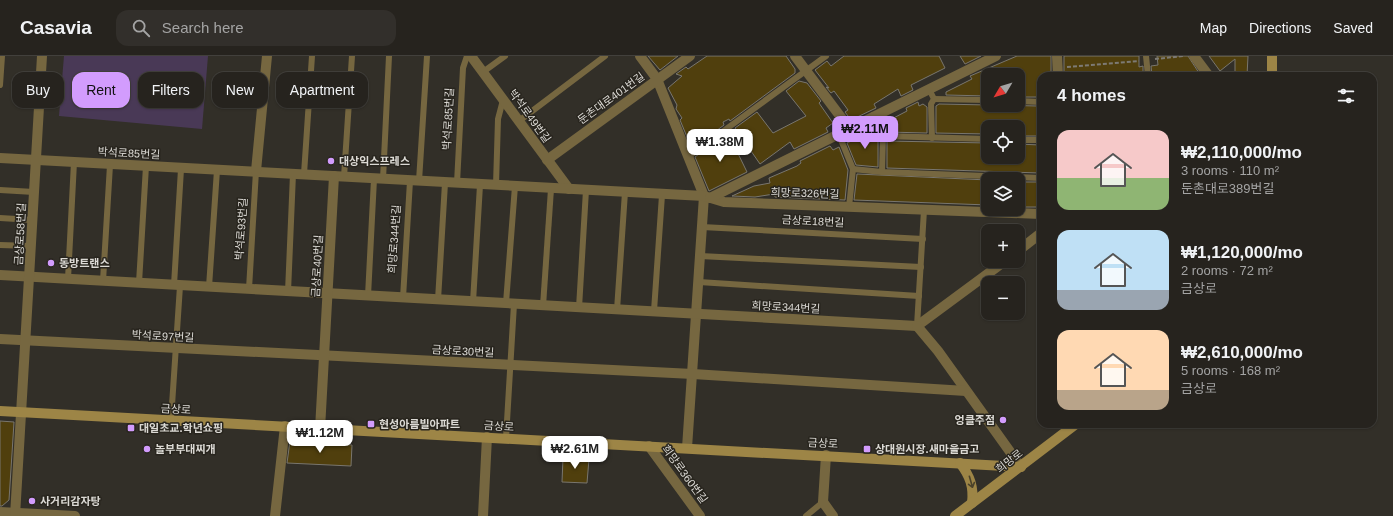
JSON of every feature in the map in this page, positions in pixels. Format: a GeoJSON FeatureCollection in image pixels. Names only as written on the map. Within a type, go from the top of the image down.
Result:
{"type":"FeatureCollection","features":[{"type":"Feature","properties":{"kind":"street","name":"금상로58번길"},"geometry":{"type":"LineString","coordinates":[[15,514],[42,56]]}},
{"type":"Feature","properties":{"kind":"street"},"geometry":{"type":"LineString","coordinates":[[256,171],[266,56]]}},
{"type":"Feature","properties":{"kind":"street","name":"박석로49번길"},"geometry":{"type":"LineString","coordinates":[[471,56],[569,189]]}},
{"type":"Feature","properties":{"kind":"street"},"geometry":{"type":"LineString","coordinates":[[640,56],[657,79],[688,157],[707,197],[702,227],[687,448]]}},
{"type":"Feature","properties":{"kind":"street","name":"둔촌대로401번길"},"geometry":{"type":"LineString","coordinates":[[547,160],[690,56]]}},
{"type":"Feature","properties":{"kind":"street"},"geometry":{"type":"LineString","coordinates":[[795,56],[849,128]]}},
{"type":"Feature","properties":{"kind":"street"},"geometry":{"type":"LineString","coordinates":[[707,197],[839,135],[849,128],[996,56]]}},
{"type":"Feature","properties":{"kind":"street"},"geometry":{"type":"LineString","coordinates":[[1057,56],[1058,72]]}},
{"type":"Feature","properties":{"kind":"street"},"geometry":{"type":"LineString","coordinates":[[1194,56],[1206,72]]}},
{"type":"Feature","properties":{"kind":"street"},"geometry":{"type":"LineString","coordinates":[[1272,56],[1272,72]]}},
{"type":"Feature","properties":{"kind":"street","name":"박석로85번길"},"geometry":{"type":"LineString","coordinates":[[0,158],[569,189]]}},
{"type":"Feature","properties":{"kind":"street","name":"금상로40번길"},"geometry":{"type":"LineString","coordinates":[[320,429],[325,356],[327,294],[339,177]]}},
{"type":"Feature","properties":{"kind":"street","name":"희망로326번길"},"geometry":{"type":"LineString","coordinates":[[569,189],[707,197],[724,202],[1037,214]]}},
{"type":"Feature","properties":{"kind":"street"},"geometry":{"type":"LineString","coordinates":[[1025,246],[1037,236]]}},
{"type":"Feature","properties":{"kind":"street"},"geometry":{"type":"LineString","coordinates":[[996,268],[917,326],[966,390],[1021,467]]}},
{"type":"Feature","properties":{"kind":"street"},"geometry":{"type":"LineString","coordinates":[[0,275],[327,294]]}},
{"type":"Feature","properties":{"kind":"street","name":"희망로344번길"},"geometry":{"type":"LineString","coordinates":[[327,294],[917,326]]}},
{"type":"Feature","properties":{"kind":"street","name":"박석로97번길"},"geometry":{"type":"LineString","coordinates":[[0,339],[325,356]]}},
{"type":"Feature","properties":{"kind":"street","name":"금상로30번길"},"geometry":{"type":"LineString","coordinates":[[325,356],[693,374]]}},
{"type":"Feature","properties":{"kind":"street"},"geometry":{"type":"LineString","coordinates":[[693,374],[827,384],[966,390]]}},
{"type":"Feature","properties":{"kind":"street","name":"금상로"},"geometry":{"type":"LineString","coordinates":[[0,411],[826,455],[1021,467]]}},
{"type":"Feature","properties":{"kind":"street"},"geometry":{"type":"LineString","coordinates":[[275,516],[285,426]]}},
{"type":"Feature","properties":{"kind":"street","name":"희망로"},"geometry":{"type":"LineString","coordinates":[[955,516],[1071,428]]}},
{"type":"Feature","properties":{"kind":"street"},"geometry":{"type":"LineString","coordinates":[[483,516],[487,437]]}},
{"type":"Feature","properties":{"kind":"street","name":"희망로360번길"},"geometry":{"type":"LineString","coordinates":[[650,446],[700,516]]}},
{"type":"Feature","properties":{"kind":"street"},"geometry":{"type":"LineString","coordinates":[[826,455],[822,502],[833,516]]}},
{"type":"Feature","properties":{"kind":"street"},"geometry":{"type":"LineString","coordinates":[[960,463],[969,476],[972,485],[972,503]]}},
{"type":"Feature","properties":{"kind":"street"},"geometry":{"type":"LineString","coordinates":[[0,512],[75,516]]}},
{"type":"Feature","properties":{"kind":"lane"},"geometry":{"type":"LineString","coordinates":[[0,85],[2,56]]}},
{"type":"Feature","properties":{"kind":"lane"},"geometry":{"type":"LineString","coordinates":[[304,174],[312,56]]}},
{"type":"Feature","properties":{"kind":"lane"},"geometry":{"type":"LineString","coordinates":[[339,177],[352,56]]}},
{"type":"Feature","properties":{"kind":"lane"},"geometry":{"type":"LineString","coordinates":[[378,179],[389,56]]}},
{"type":"Feature","properties":{"kind":"lane"},"geometry":{"type":"LineString","coordinates":[[414,181],[427,56]]}},
{"type":"Feature","properties":{"kind":"lane","name":"박석로85번길"},"geometry":{"type":"LineString","coordinates":[[457,183],[463,68],[467,56]]}},
{"type":"Feature","properties":{"kind":"lane"},"geometry":{"type":"LineString","coordinates":[[483,72],[505,56]]}},
{"type":"Feature","properties":{"kind":"lane"},"geometry":{"type":"LineString","coordinates":[[519,121],[605,56]]}},
{"type":"Feature","properties":{"kind":"lane"},"geometry":{"type":"LineString","coordinates":[[688,157],[826,56]]}},
{"type":"Feature","properties":{"kind":"lane"},"geometry":{"type":"LineString","coordinates":[[1146,58],[1148,72]]}},
{"type":"Feature","properties":{"kind":"lane"},"geometry":{"type":"LineString","coordinates":[[929,89],[934,99]]}},
{"type":"Feature","properties":{"kind":"lane"},"geometry":{"type":"LineString","coordinates":[[934,99],[981,100]]}},
{"type":"Feature","properties":{"kind":"lane"},"geometry":{"type":"LineString","coordinates":[[932,138],[931,104],[934,99]]}},
{"type":"Feature","properties":{"kind":"lane"},"geometry":{"type":"LineString","coordinates":[[496,185],[498,119],[503,100]]}},
{"type":"Feature","properties":{"kind":"lane"},"geometry":{"type":"LineString","coordinates":[[1025,101],[1037,102]]}},
{"type":"Feature","properties":{"kind":"lane"},"geometry":{"type":"LineString","coordinates":[[873,116],[883,136],[882,172]]}},
{"type":"Feature","properties":{"kind":"lane"},"geometry":{"type":"LineString","coordinates":[[839,135],[853,169],[849,207]]}},
{"type":"Feature","properties":{"kind":"lane"},"geometry":{"type":"LineString","coordinates":[[883,136],[981,139]]}},
{"type":"Feature","properties":{"kind":"lane"},"geometry":{"type":"LineString","coordinates":[[1025,140],[1037,140]]}},
{"type":"Feature","properties":{"kind":"lane"},"geometry":{"type":"LineString","coordinates":[[68,279],[74,162]]}},
{"type":"Feature","properties":{"kind":"lane"},"geometry":{"type":"LineString","coordinates":[[103,281],[110,165]]}},
{"type":"Feature","properties":{"kind":"lane"},"geometry":{"type":"LineString","coordinates":[[139,283],[146,166]]}},
{"type":"Feature","properties":{"kind":"lane"},"geometry":{"type":"LineString","coordinates":[[171,420],[181,169]]}},
{"type":"Feature","properties":{"kind":"lane"},"geometry":{"type":"LineString","coordinates":[[853,169],[882,172],[1037,178]]}},
{"type":"Feature","properties":{"kind":"lane"},"geometry":{"type":"LineString","coordinates":[[209,287],[217,170]]}},
{"type":"Feature","properties":{"kind":"lane","name":"박석로93번길"},"geometry":{"type":"LineString","coordinates":[[249,289],[256,171]]}},
{"type":"Feature","properties":{"kind":"lane"},"geometry":{"type":"LineString","coordinates":[[288,292],[293,174]]}},
{"type":"Feature","properties":{"kind":"lane","name":"희망로344번길"},"geometry":{"type":"LineString","coordinates":[[368,296],[378,179]]}},
{"type":"Feature","properties":{"kind":"lane","name":"희망로344번길"},"geometry":{"type":"LineString","coordinates":[[403,298],[414,181]]}},
{"type":"Feature","properties":{"kind":"lane"},"geometry":{"type":"LineString","coordinates":[[438,300],[445,183]]}},
{"type":"Feature","properties":{"kind":"lane"},"geometry":{"type":"LineString","coordinates":[[473,302],[480,185]]}},
{"type":"Feature","properties":{"kind":"lane"},"geometry":{"type":"LineString","coordinates":[[510,304],[515,186]]}},
{"type":"Feature","properties":{"kind":"lane"},"geometry":{"type":"LineString","coordinates":[[543,306],[551,189]]}},
{"type":"Feature","properties":{"kind":"lane"},"geometry":{"type":"LineString","coordinates":[[0,190],[34,192]]}},
{"type":"Feature","properties":{"kind":"lane"},"geometry":{"type":"LineString","coordinates":[[579,308],[586,190]]}},
{"type":"Feature","properties":{"kind":"lane"},"geometry":{"type":"LineString","coordinates":[[617,310],[625,192]]}},
{"type":"Feature","properties":{"kind":"lane"},"geometry":{"type":"LineString","coordinates":[[654,311],[662,195]]}},
{"type":"Feature","properties":{"kind":"lane"},"geometry":{"type":"LineString","coordinates":[[917,326],[924,210]]}},
{"type":"Feature","properties":{"kind":"lane"},"geometry":{"type":"LineString","coordinates":[[0,218],[33,220]]}},
{"type":"Feature","properties":{"kind":"lane","name":"금상로18번길"},"geometry":{"type":"LineString","coordinates":[[702,227],[923,239]]}},
{"type":"Feature","properties":{"kind":"lane"},"geometry":{"type":"LineString","coordinates":[[0,244],[31,246]]}},
{"type":"Feature","properties":{"kind":"lane"},"geometry":{"type":"LineString","coordinates":[[700,256],[921,267]]}},
{"type":"Feature","properties":{"kind":"lane"},"geometry":{"type":"LineString","coordinates":[[699,282],[919,296]]}},
{"type":"Feature","properties":{"kind":"lane","name":"금상로30번길"},"geometry":{"type":"LineString","coordinates":[[506,438],[510,366],[510,304]]}},
{"type":"Feature","properties":{"kind":"lane"},"geometry":{"type":"LineString","coordinates":[[806,516],[822,502]]}},
{"type":"Feature","properties":{"kind":"path"},"geometry":{"type":"LineString","coordinates":[[1058,72],[1146,58],[1186,56]]}},
{"type":"Feature","properties":{"kind":"shaded area"},"geometry":{"type":"Polygon","coordinates":[[[64,56],[208,56],[204,105],[204,72],[138,72],[138,108],[204,108],[202,129],[59,116],[60,108],[64,108],[64,72],[63,72],[64,56]]]}},
{"type":"Feature","properties":{"kind":"building"},"geometry":{"type":"Polygon","coordinates":[[[648,56],[678,56],[660,70],[648,56]]]}},
{"type":"Feature","properties":{"kind":"building"},"geometry":{"type":"Polygon","coordinates":[[[707,56],[786,56],[795,69],[795,73],[730,121],[729,119],[723,122],[724,125],[692,149],[680,120],[682,118],[676,109],[677,105],[668,88],[682,76],[676,74],[686,67],[688,69],[707,56]]]}},
{"type":"Feature","properties":{"kind":"building"},"geometry":{"type":"Polygon","coordinates":[[[844,56],[939,56],[945,68],[911,85],[913,90],[901,96],[898,89],[874,104],[876,108],[851,120],[845,112],[848,110],[834,91],[831,93],[826,87],[829,88],[815,70],[827,61],[831,66],[844,56]]]}},
{"type":"Feature","properties":{"kind":"building"},"geometry":{"type":"Polygon","coordinates":[[[960,56],[981,56],[965,64],[960,56]]]}},
{"type":"Feature","properties":{"kind":"building"},"geometry":{"type":"Polygon","coordinates":[[[1017,56],[1051,56],[1051,72],[1037,72],[1037,97],[1025,97],[1025,68],[989,68],[1017,56]]]}},
{"type":"Feature","properties":{"kind":"building"},"geometry":{"type":"Polygon","coordinates":[[[1064,56],[1139,56],[1139,67],[1143,66],[1143,72],[1064,72],[1064,56]]]}},
{"type":"Feature","properties":{"kind":"building"},"geometry":{"type":"Polygon","coordinates":[[[1157,56],[1188,56],[1198,72],[1152,72],[1151,66],[1158,65],[1157,56]]]}},
{"type":"Feature","properties":{"kind":"building"},"geometry":{"type":"Polygon","coordinates":[[[1209,56],[1248,56],[1247,72],[1235,72],[1235,59],[1220,71],[1209,56]]]}},
{"type":"Feature","properties":{"kind":"building"},"geometry":{"type":"Polygon","coordinates":[[[981,71],[981,96],[946,95],[946,92],[972,79],[970,76],[981,71]]]}},
{"type":"Feature","properties":{"kind":"building"},"geometry":{"type":"Polygon","coordinates":[[[799,81],[807,83],[821,101],[819,103],[833,123],[826,128],[828,132],[794,149],[790,142],[760,164],[735,128],[757,112],[773,133],[806,116],[786,91],[799,81]]]}},
{"type":"Feature","properties":{"kind":"building"},"geometry":{"type":"Polygon","coordinates":[[[918,102],[919,106],[923,104],[927,107],[927,133],[886,132],[882,124],[907,111],[906,108],[918,102]]]}},
{"type":"Feature","properties":{"kind":"building"},"geometry":{"type":"Polygon","coordinates":[[[939,104],[981,105],[981,112],[1025,112],[1025,106],[1037,106],[1037,136],[1025,136],[1025,120],[981,120],[981,134],[936,133],[936,106],[939,104]]]}},
{"type":"Feature","properties":{"kind":"building"},"geometry":{"type":"Polygon","coordinates":[[[875,130],[878,137],[878,167],[856,165],[847,143],[875,130]]]}},
{"type":"Feature","properties":{"kind":"building"},"geometry":{"type":"Polygon","coordinates":[[[728,133],[747,172],[709,191],[695,157],[728,133]]]}},
{"type":"Feature","properties":{"kind":"building"},"geometry":{"type":"Polygon","coordinates":[[[887,141],[981,143],[981,164],[1025,164],[1025,144],[1037,145],[1037,173],[887,168],[887,141]]]}},
{"type":"Feature","properties":{"kind":"building"},"geometry":{"type":"Polygon","coordinates":[[[830,146],[833,150],[839,147],[848,170],[845,200],[775,197],[774,194],[755,197],[732,196],[754,186],[770,183],[769,178],[797,166],[801,163],[800,161],[830,146]]]}},
{"type":"Feature","properties":{"kind":"building"},"geometry":{"type":"Polygon","coordinates":[[[857,174],[981,180],[981,205],[854,200],[857,174]]]}},
{"type":"Feature","properties":{"kind":"building"},"geometry":{"type":"Polygon","coordinates":[[[1025,182],[1037,182],[1037,207],[1025,207],[1025,182]]]}},
{"type":"Feature","properties":{"kind":"building"},"geometry":{"type":"Polygon","coordinates":[[[0,421],[14,422],[9,500],[2,506],[0,506],[0,421]]]}},
{"type":"Feature","properties":{"kind":"building"},"geometry":{"type":"Polygon","coordinates":[[[290,441],[352,445],[351,466],[287,463],[290,441]]]}},
{"type":"Feature","properties":{"kind":"building"},"geometry":{"type":"Polygon","coordinates":[[[563,458],[589,459],[587,483],[562,482],[563,458]]]}},
{"type":"Feature","properties":{"kind":"place","name":"대상익스프레스"},"geometry":{"type":"Point","coordinates":[331,161]}},
{"type":"Feature","properties":{"kind":"place","name":"동방트랜스"},"geometry":{"type":"Point","coordinates":[51,263]}},
{"type":"Feature","properties":{"kind":"place","name":"엉클주점"},"geometry":{"type":"Point","coordinates":[1003,420]}},
{"type":"Feature","properties":{"kind":"place","name":"현성아름빌아파트"},"geometry":{"type":"Point","coordinates":[371,424]}},
{"type":"Feature","properties":{"kind":"place","name":"대일초교.학년쇼핑"},"geometry":{"type":"Point","coordinates":[131,428]}},
{"type":"Feature","properties":{"kind":"place","name":"놀부부대찌개"},"geometry":{"type":"Point","coordinates":[147,449]}},
{"type":"Feature","properties":{"kind":"place","name":"상대원시장.새마을금고"},"geometry":{"type":"Point","coordinates":[867,449]}},
{"type":"Feature","properties":{"kind":"place","name":"사거리감자탕"},"geometry":{"type":"Point","coordinates":[32,501]}}]}
